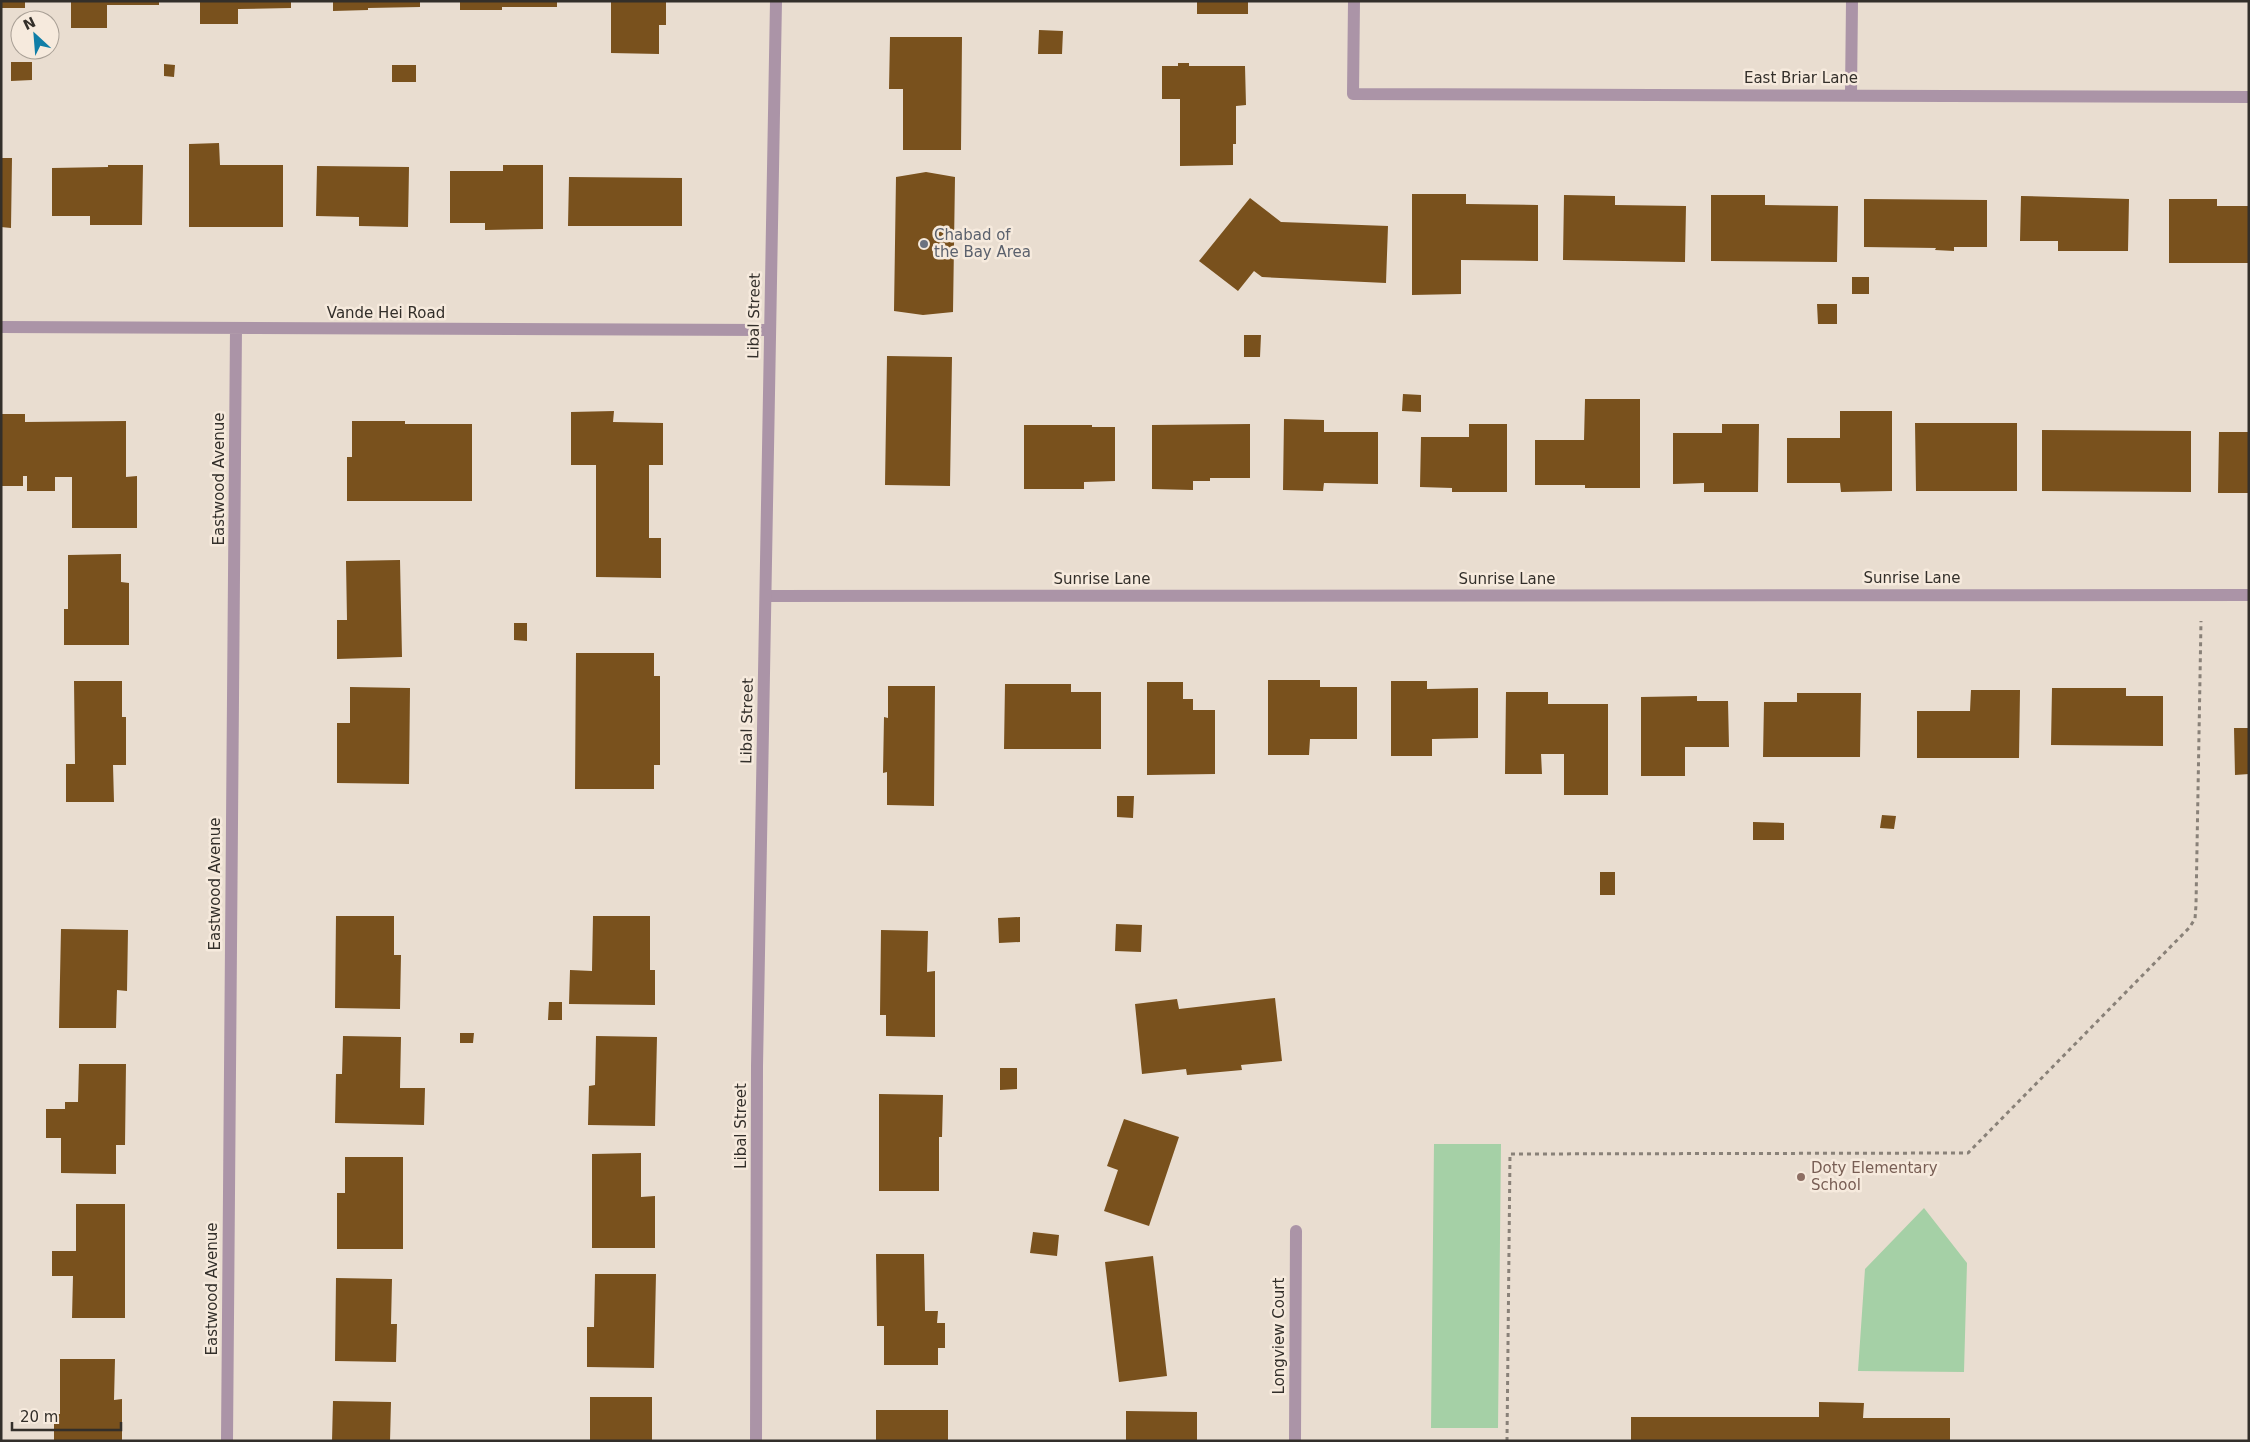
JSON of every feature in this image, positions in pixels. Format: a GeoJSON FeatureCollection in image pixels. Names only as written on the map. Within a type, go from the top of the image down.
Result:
{"type":"FeatureCollection","features":[{"type":"Feature","properties":{"kind":"street","name":"Libal Street"},"geometry":{"type":"LineString","coordinates":[[756,1441],[758,1066],[776,1]]}},
{"type":"Feature","properties":{"kind":"street","name":"East Briar Lane"},"geometry":{"type":"LineString","coordinates":[[1354,1],[1353,94],[1851,94],[2249,97]]}},
{"type":"Feature","properties":{"kind":"street"},"geometry":{"type":"LineString","coordinates":[[1851,94],[1852,1]]}},
{"type":"Feature","properties":{"kind":"street","name":"Vande Hei Road"},"geometry":{"type":"LineString","coordinates":[[1,327],[770,330]]}},
{"type":"Feature","properties":{"kind":"street","name":"Eastwood Avenue"},"geometry":{"type":"LineString","coordinates":[[227,1441],[236,328]]}},
{"type":"Feature","properties":{"kind":"street","name":"Sunrise Lane"},"geometry":{"type":"LineString","coordinates":[[766,596],[2249,595]]}},
{"type":"Feature","properties":{"kind":"street","name":"Longview Court"},"geometry":{"type":"LineString","coordinates":[[1295,1441],[1296,1230]]}},
{"type":"Feature","properties":{"kind":"path"},"geometry":{"type":"LineString","coordinates":[[1507,1441],[1510,1154],[1968,1153],[2189,928],[2195,919],[2196,905],[2202,594]]}},
{"type":"Feature","properties":{"kind":"green space"},"geometry":{"type":"Polygon","coordinates":[[[1434,1144],[1501,1144],[1498,1428],[1431,1428],[1434,1144]]]}},
{"type":"Feature","properties":{"kind":"green space"},"geometry":{"type":"Polygon","coordinates":[[[1924,1208],[1967,1263],[1964,1372],[1858,1371],[1865,1269],[1924,1208]]]}},
{"type":"Feature","properties":{"kind":"building"},"geometry":{"type":"Polygon","coordinates":[[[1,1],[25,1],[25,8],[1,8],[1,1]]]}},
{"type":"Feature","properties":{"kind":"building"},"geometry":{"type":"Polygon","coordinates":[[[71,1],[159,1],[159,5],[107,5],[107,28],[71,28],[71,1]]]}},
{"type":"Feature","properties":{"kind":"building"},"geometry":{"type":"Polygon","coordinates":[[[200,1],[291,1],[291,8],[238,9],[238,24],[200,24],[200,1]]]}},
{"type":"Feature","properties":{"kind":"building"},"geometry":{"type":"Polygon","coordinates":[[[333,1],[420,1],[420,7],[333,11],[333,1]]]}},
{"type":"Feature","properties":{"kind":"building"},"geometry":{"type":"Polygon","coordinates":[[[460,1],[557,1],[557,7],[502,7],[502,10],[460,10],[460,1]]]}},
{"type":"Feature","properties":{"kind":"building"},"geometry":{"type":"Polygon","coordinates":[[[611,1],[666,1],[666,25],[659,25],[659,54],[611,53],[611,1]]]}},
{"type":"Feature","properties":{"kind":"building"},"geometry":{"type":"Polygon","coordinates":[[[1197,1],[1248,1],[1248,14],[1197,14],[1197,1]]]}},
{"type":"Feature","properties":{"kind":"building"},"geometry":{"type":"Polygon","coordinates":[[[1039,30],[1063,31],[1062,54],[1038,54],[1039,30]]]}},
{"type":"Feature","properties":{"kind":"building"},"geometry":{"type":"Polygon","coordinates":[[[890,37],[962,37],[961,150],[903,150],[903,89],[889,89],[890,37]]]}},
{"type":"Feature","properties":{"kind":"building"},"geometry":{"type":"Polygon","coordinates":[[[11,62],[32,62],[32,80],[11,81],[11,62]]]}},
{"type":"Feature","properties":{"kind":"building"},"geometry":{"type":"Polygon","coordinates":[[[1178,63],[1189,63],[1189,66],[1245,66],[1246,105],[1236,106],[1236,144],[1233,144],[1233,165],[1180,166],[1180,99],[1162,99],[1162,66],[1178,66],[1178,63]]]}},
{"type":"Feature","properties":{"kind":"building"},"geometry":{"type":"Polygon","coordinates":[[[164,64],[175,65],[174,77],[164,76],[164,64]]]}},
{"type":"Feature","properties":{"kind":"building"},"geometry":{"type":"Polygon","coordinates":[[[392,65],[416,65],[416,82],[392,82],[392,65]]]}},
{"type":"Feature","properties":{"kind":"building"},"geometry":{"type":"Polygon","coordinates":[[[219,143],[220,165],[283,165],[283,227],[189,227],[189,144],[219,143]]]}},
{"type":"Feature","properties":{"kind":"building"},"geometry":{"type":"Polygon","coordinates":[[[1,158],[12,158],[11,228],[1,227],[1,158]]]}},
{"type":"Feature","properties":{"kind":"building"},"geometry":{"type":"Polygon","coordinates":[[[108,165],[143,165],[142,225],[90,225],[90,216],[52,216],[52,168],[108,167],[108,165]]]}},
{"type":"Feature","properties":{"kind":"building"},"geometry":{"type":"Polygon","coordinates":[[[503,165],[543,165],[543,229],[485,230],[485,223],[450,223],[450,171],[503,171],[503,165]]]}},
{"type":"Feature","properties":{"kind":"building"},"geometry":{"type":"Polygon","coordinates":[[[317,166],[409,167],[408,227],[359,226],[359,217],[316,216],[317,166]]]}},
{"type":"Feature","properties":{"kind":"building","name":"Chabad of the Bay Area"},"geometry":{"type":"Polygon","coordinates":[[[926,172],[955,177],[953,312],[923,315],[894,311],[896,177],[926,172]]]}},
{"type":"Feature","properties":{"kind":"building"},"geometry":{"type":"Polygon","coordinates":[[[569,177],[682,178],[682,226],[568,226],[569,177]]]}},
{"type":"Feature","properties":{"kind":"building"},"geometry":{"type":"Polygon","coordinates":[[[1412,194],[1466,194],[1466,204],[1538,205],[1538,261],[1461,260],[1461,294],[1412,295],[1412,194]]]}},
{"type":"Feature","properties":{"kind":"building"},"geometry":{"type":"Polygon","coordinates":[[[1564,195],[1615,196],[1615,205],[1686,206],[1685,262],[1563,260],[1564,195]]]}},
{"type":"Feature","properties":{"kind":"building"},"geometry":{"type":"Polygon","coordinates":[[[1711,195],[1765,195],[1765,205],[1838,206],[1837,262],[1711,261],[1711,195]]]}},
{"type":"Feature","properties":{"kind":"building"},"geometry":{"type":"Polygon","coordinates":[[[2021,196],[2129,199],[2128,251],[2058,251],[2058,241],[2020,241],[2021,196]]]}},
{"type":"Feature","properties":{"kind":"building"},"geometry":{"type":"Polygon","coordinates":[[[1250,198],[1281,222],[1388,226],[1386,283],[1262,277],[1254,271],[1238,291],[1199,261],[1250,198]]]}},
{"type":"Feature","properties":{"kind":"building"},"geometry":{"type":"Polygon","coordinates":[[[1864,199],[1987,200],[1987,247],[1954,247],[1954,251],[1935,250],[1936,248],[1864,247],[1864,199]]]}},
{"type":"Feature","properties":{"kind":"building"},"geometry":{"type":"Polygon","coordinates":[[[2169,199],[2217,199],[2217,206],[2249,206],[2249,263],[2169,263],[2169,199]]]}},
{"type":"Feature","properties":{"kind":"building"},"geometry":{"type":"Polygon","coordinates":[[[1852,277],[1869,277],[1869,294],[1852,294],[1852,277]]]}},
{"type":"Feature","properties":{"kind":"building"},"geometry":{"type":"Polygon","coordinates":[[[1817,304],[1837,304],[1837,324],[1818,324],[1817,304]]]}},
{"type":"Feature","properties":{"kind":"building"},"geometry":{"type":"Polygon","coordinates":[[[1244,335],[1261,335],[1260,357],[1244,357],[1244,335]]]}},
{"type":"Feature","properties":{"kind":"building"},"geometry":{"type":"Polygon","coordinates":[[[887,356],[952,357],[950,486],[885,485],[887,356]]]}},
{"type":"Feature","properties":{"kind":"building"},"geometry":{"type":"Polygon","coordinates":[[[1403,394],[1421,395],[1421,412],[1402,411],[1403,394]]]}},
{"type":"Feature","properties":{"kind":"building"},"geometry":{"type":"Polygon","coordinates":[[[1585,399],[1640,399],[1640,488],[1585,488],[1585,485],[1535,485],[1535,440],[1584,440],[1585,399]]]}},
{"type":"Feature","properties":{"kind":"building"},"geometry":{"type":"Polygon","coordinates":[[[614,411],[613,422],[663,423],[663,465],[649,465],[649,538],[661,538],[661,578],[596,577],[596,465],[571,465],[571,412],[614,411]]]}},
{"type":"Feature","properties":{"kind":"building"},"geometry":{"type":"Polygon","coordinates":[[[1840,411],[1892,411],[1892,491],[1841,492],[1840,483],[1787,483],[1787,438],[1840,438],[1840,411]]]}},
{"type":"Feature","properties":{"kind":"building"},"geometry":{"type":"Polygon","coordinates":[[[1,414],[25,414],[25,422],[126,421],[126,477],[137,476],[137,528],[72,528],[72,477],[55,477],[55,491],[27,491],[27,476],[23,476],[23,486],[1,486],[1,414]]]}},
{"type":"Feature","properties":{"kind":"building"},"geometry":{"type":"Polygon","coordinates":[[[1284,419],[1324,420],[1324,432],[1378,432],[1378,484],[1324,483],[1323,491],[1283,490],[1284,419]]]}},
{"type":"Feature","properties":{"kind":"building"},"geometry":{"type":"Polygon","coordinates":[[[352,421],[405,421],[405,424],[472,424],[472,501],[347,501],[347,457],[352,457],[352,421]]]}},
{"type":"Feature","properties":{"kind":"building"},"geometry":{"type":"Polygon","coordinates":[[[1915,423],[2017,423],[2017,491],[1916,491],[1915,423]]]}},
{"type":"Feature","properties":{"kind":"building"},"geometry":{"type":"Polygon","coordinates":[[[1250,424],[1250,478],[1210,478],[1210,481],[1193,481],[1193,490],[1152,489],[1152,425],[1250,424]]]}},
{"type":"Feature","properties":{"kind":"building"},"geometry":{"type":"Polygon","coordinates":[[[1469,424],[1507,424],[1507,492],[1452,492],[1452,488],[1420,487],[1421,437],[1469,437],[1469,424]]]}},
{"type":"Feature","properties":{"kind":"building"},"geometry":{"type":"Polygon","coordinates":[[[1722,424],[1759,424],[1758,492],[1704,492],[1704,483],[1673,484],[1673,433],[1722,433],[1722,424]]]}},
{"type":"Feature","properties":{"kind":"building"},"geometry":{"type":"Polygon","coordinates":[[[1024,425],[1115,427],[1115,481],[1084,482],[1084,489],[1024,489],[1024,425]]]}},
{"type":"Feature","properties":{"kind":"building"},"geometry":{"type":"Polygon","coordinates":[[[2042,430],[2191,431],[2191,492],[2042,491],[2042,430]]]}},
{"type":"Feature","properties":{"kind":"building"},"geometry":{"type":"Polygon","coordinates":[[[2219,432],[2249,432],[2249,493],[2218,493],[2219,432]]]}},
{"type":"Feature","properties":{"kind":"building"},"geometry":{"type":"Polygon","coordinates":[[[121,554],[121,582],[129,583],[129,645],[64,645],[64,609],[68,609],[68,555],[121,554]]]}},
{"type":"Feature","properties":{"kind":"building"},"geometry":{"type":"Polygon","coordinates":[[[400,560],[402,657],[337,659],[337,620],[347,620],[346,561],[400,560]]]}},
{"type":"Feature","properties":{"kind":"building"},"geometry":{"type":"Polygon","coordinates":[[[514,623],[527,623],[527,641],[514,640],[514,623]]]}},
{"type":"Feature","properties":{"kind":"building"},"geometry":{"type":"Polygon","coordinates":[[[576,653],[654,653],[654,676],[660,676],[660,765],[654,765],[654,789],[575,789],[576,653]]]}},
{"type":"Feature","properties":{"kind":"building"},"geometry":{"type":"Polygon","coordinates":[[[1268,680],[1320,680],[1320,687],[1357,687],[1357,739],[1310,739],[1309,755],[1268,755],[1268,680]]]}},
{"type":"Feature","properties":{"kind":"building"},"geometry":{"type":"Polygon","coordinates":[[[74,681],[122,681],[122,717],[126,717],[126,765],[113,765],[114,802],[66,802],[66,764],[75,764],[74,681]]]}},
{"type":"Feature","properties":{"kind":"building"},"geometry":{"type":"Polygon","coordinates":[[[1391,681],[1427,681],[1427,689],[1478,688],[1478,738],[1432,739],[1432,756],[1391,756],[1391,681]]]}},
{"type":"Feature","properties":{"kind":"building"},"geometry":{"type":"Polygon","coordinates":[[[1147,682],[1183,682],[1183,699],[1193,699],[1193,710],[1215,710],[1215,774],[1147,775],[1147,682]]]}},
{"type":"Feature","properties":{"kind":"building"},"geometry":{"type":"Polygon","coordinates":[[[1005,684],[1071,684],[1071,692],[1101,692],[1101,749],[1004,749],[1005,684]]]}},
{"type":"Feature","properties":{"kind":"building"},"geometry":{"type":"Polygon","coordinates":[[[888,686],[935,686],[934,806],[887,805],[887,772],[883,773],[884,717],[888,718],[888,686]]]}},
{"type":"Feature","properties":{"kind":"building"},"geometry":{"type":"Polygon","coordinates":[[[350,687],[410,688],[409,784],[337,783],[337,723],[350,723],[350,687]]]}},
{"type":"Feature","properties":{"kind":"building"},"geometry":{"type":"Polygon","coordinates":[[[2052,688],[2126,688],[2126,696],[2163,696],[2163,746],[2051,745],[2052,688]]]}},
{"type":"Feature","properties":{"kind":"building"},"geometry":{"type":"Polygon","coordinates":[[[1971,690],[2020,690],[2019,758],[1917,758],[1917,711],[1970,711],[1971,690]]]}},
{"type":"Feature","properties":{"kind":"building"},"geometry":{"type":"Polygon","coordinates":[[[1506,692],[1548,692],[1548,704],[1608,704],[1608,795],[1564,795],[1564,754],[1541,754],[1542,774],[1505,774],[1506,692]]]}},
{"type":"Feature","properties":{"kind":"building"},"geometry":{"type":"Polygon","coordinates":[[[1797,693],[1861,693],[1860,757],[1763,757],[1764,702],[1797,702],[1797,693]]]}},
{"type":"Feature","properties":{"kind":"building"},"geometry":{"type":"Polygon","coordinates":[[[1697,696],[1697,701],[1728,701],[1729,747],[1685,747],[1685,776],[1641,776],[1641,697],[1697,696]]]}},
{"type":"Feature","properties":{"kind":"building"},"geometry":{"type":"Polygon","coordinates":[[[2234,728],[2249,728],[2249,774],[2235,775],[2234,728]]]}},
{"type":"Feature","properties":{"kind":"building"},"geometry":{"type":"Polygon","coordinates":[[[1117,796],[1134,796],[1133,818],[1117,817],[1117,796]]]}},
{"type":"Feature","properties":{"kind":"building"},"geometry":{"type":"Polygon","coordinates":[[[1882,815],[1896,816],[1894,829],[1880,828],[1882,815]]]}},
{"type":"Feature","properties":{"kind":"building"},"geometry":{"type":"Polygon","coordinates":[[[1753,822],[1784,823],[1784,840],[1753,840],[1753,822]]]}},
{"type":"Feature","properties":{"kind":"building"},"geometry":{"type":"Polygon","coordinates":[[[1600,872],[1615,872],[1615,895],[1600,895],[1600,872]]]}},
{"type":"Feature","properties":{"kind":"building"},"geometry":{"type":"Polygon","coordinates":[[[336,916],[394,916],[394,955],[401,955],[400,1009],[335,1008],[336,916]]]}},
{"type":"Feature","properties":{"kind":"building"},"geometry":{"type":"Polygon","coordinates":[[[593,916],[650,916],[650,970],[655,970],[655,1005],[569,1004],[570,970],[592,971],[593,916]]]}},
{"type":"Feature","properties":{"kind":"building"},"geometry":{"type":"Polygon","coordinates":[[[1020,917],[1020,942],[999,943],[998,918],[1020,917]]]}},
{"type":"Feature","properties":{"kind":"building"},"geometry":{"type":"Polygon","coordinates":[[[1116,924],[1142,925],[1141,952],[1115,951],[1116,924]]]}},
{"type":"Feature","properties":{"kind":"building"},"geometry":{"type":"Polygon","coordinates":[[[61,929],[128,930],[127,991],[117,990],[116,1028],[59,1028],[61,929]]]}},
{"type":"Feature","properties":{"kind":"building"},"geometry":{"type":"Polygon","coordinates":[[[881,930],[928,931],[927,972],[935,971],[935,1037],[886,1036],[886,1015],[880,1015],[881,930]]]}},
{"type":"Feature","properties":{"kind":"building"},"geometry":{"type":"Polygon","coordinates":[[[1275,998],[1282,1061],[1241,1065],[1242,1070],[1187,1075],[1186,1069],[1142,1074],[1135,1004],[1177,999],[1179,1009],[1275,998]]]}},
{"type":"Feature","properties":{"kind":"building"},"geometry":{"type":"Polygon","coordinates":[[[549,1002],[562,1002],[562,1020],[548,1020],[549,1002]]]}},
{"type":"Feature","properties":{"kind":"building"},"geometry":{"type":"Polygon","coordinates":[[[460,1033],[474,1033],[473,1043],[460,1043],[460,1033]]]}},
{"type":"Feature","properties":{"kind":"building"},"geometry":{"type":"Polygon","coordinates":[[[343,1036],[401,1037],[400,1088],[425,1088],[424,1125],[335,1123],[336,1074],[342,1074],[343,1036]]]}},
{"type":"Feature","properties":{"kind":"building"},"geometry":{"type":"Polygon","coordinates":[[[596,1036],[657,1037],[655,1126],[588,1125],[589,1086],[595,1085],[596,1036]]]}},
{"type":"Feature","properties":{"kind":"building"},"geometry":{"type":"Polygon","coordinates":[[[79,1064],[126,1064],[125,1145],[116,1145],[116,1174],[61,1173],[61,1138],[46,1138],[46,1109],[65,1109],[65,1102],[78,1102],[79,1064]]]}},
{"type":"Feature","properties":{"kind":"building"},"geometry":{"type":"Polygon","coordinates":[[[1000,1068],[1017,1068],[1017,1089],[1000,1090],[1000,1068]]]}},
{"type":"Feature","properties":{"kind":"building"},"geometry":{"type":"Polygon","coordinates":[[[879,1094],[943,1095],[942,1137],[939,1137],[939,1191],[879,1191],[879,1094]]]}},
{"type":"Feature","properties":{"kind":"building"},"geometry":{"type":"Polygon","coordinates":[[[1124,1119],[1179,1137],[1149,1226],[1104,1211],[1118,1170],[1107,1166],[1124,1119]]]}},
{"type":"Feature","properties":{"kind":"building"},"geometry":{"type":"Polygon","coordinates":[[[641,1153],[641,1197],[655,1196],[655,1248],[592,1248],[592,1154],[641,1153]]]}},
{"type":"Feature","properties":{"kind":"building"},"geometry":{"type":"Polygon","coordinates":[[[345,1157],[403,1157],[403,1249],[337,1249],[337,1193],[345,1193],[345,1157]]]}},
{"type":"Feature","properties":{"kind":"building"},"geometry":{"type":"Polygon","coordinates":[[[76,1204],[125,1204],[125,1318],[72,1318],[73,1276],[52,1276],[52,1251],[76,1251],[76,1204]]]}},
{"type":"Feature","properties":{"kind":"building"},"geometry":{"type":"Polygon","coordinates":[[[1033,1232],[1059,1235],[1057,1256],[1030,1253],[1033,1232]]]}},
{"type":"Feature","properties":{"kind":"building"},"geometry":{"type":"Polygon","coordinates":[[[876,1254],[924,1254],[925,1311],[938,1311],[937,1323],[945,1323],[945,1348],[938,1348],[938,1365],[884,1365],[884,1326],[877,1326],[876,1254]]]}},
{"type":"Feature","properties":{"kind":"building"},"geometry":{"type":"Polygon","coordinates":[[[1153,1256],[1167,1376],[1119,1382],[1105,1262],[1153,1256]]]}},
{"type":"Feature","properties":{"kind":"building"},"geometry":{"type":"Polygon","coordinates":[[[595,1274],[656,1274],[654,1368],[587,1367],[587,1327],[594,1327],[595,1274]]]}},
{"type":"Feature","properties":{"kind":"building"},"geometry":{"type":"Polygon","coordinates":[[[336,1278],[392,1279],[391,1324],[397,1324],[396,1362],[335,1361],[336,1278]]]}},
{"type":"Feature","properties":{"kind":"building"},"geometry":{"type":"Polygon","coordinates":[[[60,1359],[115,1359],[114,1400],[122,1399],[122,1441],[54,1441],[54,1414],[60,1414],[60,1359]]]}},
{"type":"Feature","properties":{"kind":"building"},"geometry":{"type":"Polygon","coordinates":[[[590,1397],[652,1397],[652,1441],[590,1441],[590,1397]]]}},
{"type":"Feature","properties":{"kind":"building"},"geometry":{"type":"Polygon","coordinates":[[[333,1401],[391,1402],[390,1441],[332,1441],[333,1401]]]}},
{"type":"Feature","properties":{"kind":"building"},"geometry":{"type":"Polygon","coordinates":[[[1819,1402],[1864,1403],[1863,1418],[1950,1418],[1950,1441],[1631,1441],[1631,1417],[1819,1417],[1819,1402]]]}},
{"type":"Feature","properties":{"kind":"building"},"geometry":{"type":"Polygon","coordinates":[[[876,1410],[948,1410],[948,1441],[876,1441],[876,1410]]]}},
{"type":"Feature","properties":{"kind":"building"},"geometry":{"type":"Polygon","coordinates":[[[1126,1411],[1197,1412],[1197,1441],[1126,1441],[1126,1411]]]}},
{"type":"Feature","properties":{"kind":"place","name":"Chabad of the Bay Area"},"geometry":{"type":"Point","coordinates":[924,244]}},
{"type":"Feature","properties":{"kind":"place","name":"Doty Elementary School"},"geometry":{"type":"Point","coordinates":[1801,1177]}}]}
